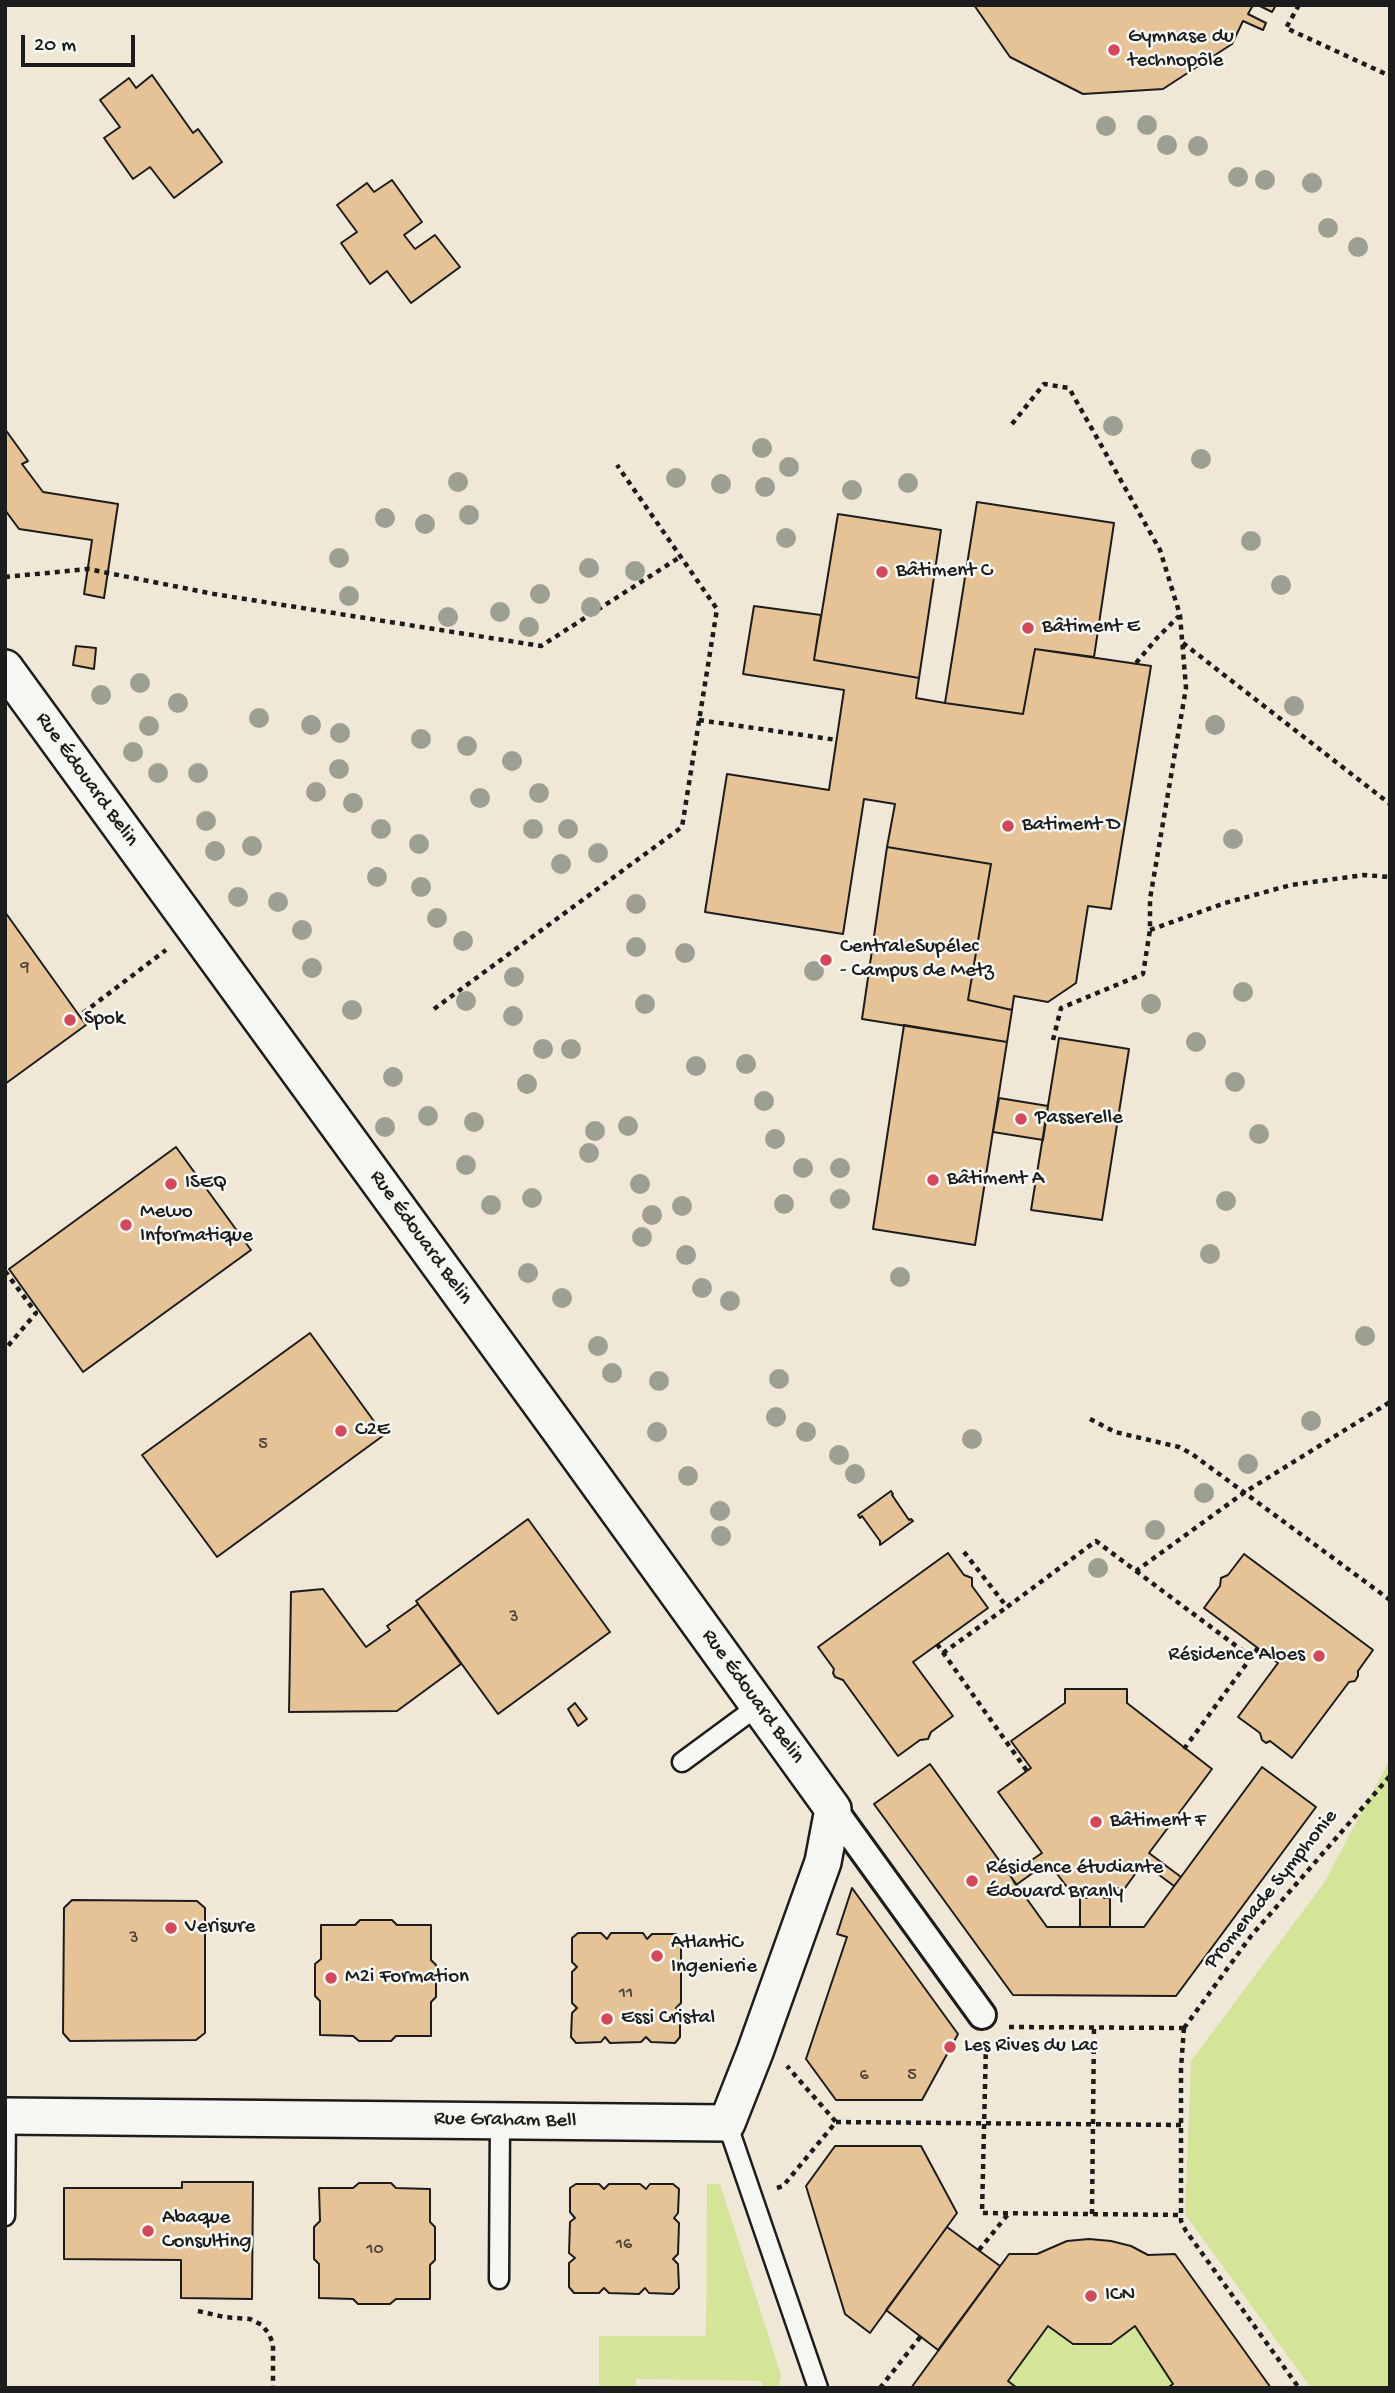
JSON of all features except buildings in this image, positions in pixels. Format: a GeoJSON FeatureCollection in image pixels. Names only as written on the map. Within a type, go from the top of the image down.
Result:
{"type":"FeatureCollection","features":[{"type":"Feature","properties":{"kind":"street","name":"Rue Édouard Belin"},"geometry":{"type":"LineString","coordinates":[[5,668],[758,1706],[990,2021]]}},
{"type":"Feature","properties":{"kind":"street"},"geometry":{"type":"LineString","coordinates":[[727,2123],[823,1863],[833,1809]]}},
{"type":"Feature","properties":{"kind":"street","name":"Rue Graham Bell"},"geometry":{"type":"LineString","coordinates":[[6,2116],[727,2123]]}},
{"type":"Feature","properties":{"kind":"lane"},"geometry":{"type":"LineString","coordinates":[[682,1762],[758,1706]]}},
{"type":"Feature","properties":{"kind":"lane"},"geometry":{"type":"LineString","coordinates":[[5,2216],[6,2116]]}},
{"type":"Feature","properties":{"kind":"lane"},"geometry":{"type":"LineString","coordinates":[[499,2279],[500,2121]]}},
{"type":"Feature","properties":{"kind":"lane"},"geometry":{"type":"LineString","coordinates":[[727,2123],[818,2388]]}},
{"type":"Feature","properties":{"kind":"path"},"geometry":{"type":"LineString","coordinates":[[1299,5],[1286,28],[1390,76]]}},
{"type":"Feature","properties":{"kind":"path"},"geometry":{"type":"LineString","coordinates":[[1012,424],[1044,384],[1069,388],[1160,550],[1180,615],[1186,688],[1150,899],[1150,930],[1143,974],[1061,1008],[1052,1044]]}},
{"type":"Feature","properties":{"kind":"path"},"geometry":{"type":"LineString","coordinates":[[435,1009],[682,827],[717,609],[617,466]]}},
{"type":"Feature","properties":{"kind":"path"},"geometry":{"type":"LineString","coordinates":[[5,577],[88,569],[214,594],[541,646],[680,557]]}},
{"type":"Feature","properties":{"kind":"path"},"geometry":{"type":"LineString","coordinates":[[1136,663],[1180,615]]}},
{"type":"Feature","properties":{"kind":"path"},"geometry":{"type":"LineString","coordinates":[[1182,642],[1390,804]]}},
{"type":"Feature","properties":{"kind":"path"},"geometry":{"type":"LineString","coordinates":[[699,720],[837,740]]}},
{"type":"Feature","properties":{"kind":"path"},"geometry":{"type":"LineString","coordinates":[[1150,930],[1225,903],[1291,885],[1364,875],[1390,877]]}},
{"type":"Feature","properties":{"kind":"path"},"geometry":{"type":"LineString","coordinates":[[83,1013],[195,929]]}},
{"type":"Feature","properties":{"kind":"path"},"geometry":{"type":"LineString","coordinates":[[5,1270],[36,1313],[7,1347]]}},
{"type":"Feature","properties":{"kind":"path"},"geometry":{"type":"LineString","coordinates":[[1136,1571],[1245,1492],[1390,1402]]}},
{"type":"Feature","properties":{"kind":"path"},"geometry":{"type":"LineString","coordinates":[[1090,1419],[1115,1432],[1179,1447],[1245,1492],[1390,1600]]}},
{"type":"Feature","properties":{"kind":"path"},"geometry":{"type":"LineString","coordinates":[[943,1653],[1096,1541],[1251,1657]]}},
{"type":"Feature","properties":{"kind":"path"},"geometry":{"type":"LineString","coordinates":[[964,1552],[1007,1607]]}},
{"type":"Feature","properties":{"kind":"path"},"geometry":{"type":"LineString","coordinates":[[937,1644],[1027,1771]]}},
{"type":"Feature","properties":{"kind":"path"},"geometry":{"type":"LineString","coordinates":[[1184,1749],[1258,1648]]}},
{"type":"Feature","properties":{"kind":"path","name":"Promenade Symphonie"},"geometry":{"type":"LineString","coordinates":[[1184,2028],[1251,1936],[1390,1776]]}},
{"type":"Feature","properties":{"kind":"path"},"geometry":{"type":"LineString","coordinates":[[990,2021],[1094,2028],[1184,2028],[1181,2221],[1299,2388]]}},
{"type":"Feature","properties":{"kind":"path"},"geometry":{"type":"LineString","coordinates":[[1092,2214],[1094,2028]]}},
{"type":"Feature","properties":{"kind":"path"},"geometry":{"type":"LineString","coordinates":[[986,2041],[982,2213],[1181,2215]]}},
{"type":"Feature","properties":{"kind":"path"},"geometry":{"type":"LineString","coordinates":[[755,2052],[784,2063],[836,2122],[1181,2124]]}},
{"type":"Feature","properties":{"kind":"path"},"geometry":{"type":"LineString","coordinates":[[753,2196],[783,2186],[836,2122]]}},
{"type":"Feature","properties":{"kind":"path"},"geometry":{"type":"LineString","coordinates":[[979,2250],[1009,2213]]}},
{"type":"Feature","properties":{"kind":"path"},"geometry":{"type":"LineString","coordinates":[[198,2311],[250,2319],[262,2325],[273,2344],[273,2388]]}},
{"type":"Feature","properties":{"kind":"path"},"geometry":{"type":"LineString","coordinates":[[880,2388],[921,2336]]}},
{"type":"Feature","properties":{"kind":"shaded area"},"geometry":{"type":"Polygon","coordinates":[[[5,5],[1390,5],[1390,2388],[5,2388],[5,5]]]}},
{"type":"Feature","properties":{"kind":"green space"},"geometry":{"type":"Polygon","coordinates":[[[1390,1759],[1390,2388],[1311,2388],[1185,2214],[1191,2061],[1324,1883],[1390,1759]]]}},
{"type":"Feature","properties":{"kind":"green space"},"geometry":{"type":"Polygon","coordinates":[[[707,2184],[720,2184],[781,2375],[778,2388],[763,2388],[762,2381],[636,2379],[636,2388],[599,2388],[599,2336],[706,2336],[707,2184]]]}},
{"type":"Feature","properties":{"kind":"green space"},"geometry":{"type":"Polygon","coordinates":[[[1048,2326],[1073,2344],[1111,2344],[1135,2326],[1173,2384],[1167,2388],[1017,2388],[1008,2381],[1048,2326]]]}},
{"type":"Feature","properties":{"kind":"place","name":"Gymnase du technopôle"},"geometry":{"type":"Point","coordinates":[1114,50]}},
{"type":"Feature","properties":{"kind":"place","name":"Bâtiment C"},"geometry":{"type":"Point","coordinates":[882,572]}},
{"type":"Feature","properties":{"kind":"place","name":"Bâtiment E"},"geometry":{"type":"Point","coordinates":[1028,628]}},
{"type":"Feature","properties":{"kind":"place","name":"Batiment D"},"geometry":{"type":"Point","coordinates":[1008,826]}},
{"type":"Feature","properties":{"kind":"place","name":"CentraleSupélec - Campus de Metz"},"geometry":{"type":"Point","coordinates":[826,960]}},
{"type":"Feature","properties":{"kind":"place","name":"Spok"},"geometry":{"type":"Point","coordinates":[70,1020]}},
{"type":"Feature","properties":{"kind":"place","name":"Passerelle"},"geometry":{"type":"Point","coordinates":[1021,1119]}},
{"type":"Feature","properties":{"kind":"place","name":"Bâtiment A"},"geometry":{"type":"Point","coordinates":[933,1180]}},
{"type":"Feature","properties":{"kind":"place","name":"ISEQ"},"geometry":{"type":"Point","coordinates":[171,1184]}},
{"type":"Feature","properties":{"kind":"place","name":"Mewo Informatique"},"geometry":{"type":"Point","coordinates":[126,1225]}},
{"type":"Feature","properties":{"kind":"place","name":"C2E"},"geometry":{"type":"Point","coordinates":[341,1431]}},
{"type":"Feature","properties":{"kind":"place","name":"Résidence Aloes"},"geometry":{"type":"Point","coordinates":[1319,1656]}},
{"type":"Feature","properties":{"kind":"place","name":"Bâtiment F"},"geometry":{"type":"Point","coordinates":[1096,1822]}},
{"type":"Feature","properties":{"kind":"place","name":"Résidence étudiante Édouard Branly"},"geometry":{"type":"Point","coordinates":[972,1881]}},
{"type":"Feature","properties":{"kind":"place","name":"Verisure"},"geometry":{"type":"Point","coordinates":[171,1928]}},
{"type":"Feature","properties":{"kind":"place","name":"AtlantiC Ingenierie"},"geometry":{"type":"Point","coordinates":[657,1956]}},
{"type":"Feature","properties":{"kind":"place","name":"M2i Formation"},"geometry":{"type":"Point","coordinates":[331,1978]}},
{"type":"Feature","properties":{"kind":"place","name":"Essi Cristal"},"geometry":{"type":"Point","coordinates":[607,2019]}},
{"type":"Feature","properties":{"kind":"place","name":"Les Rives du Lac"},"geometry":{"type":"Point","coordinates":[950,2047]}},
{"type":"Feature","properties":{"kind":"place","name":"Abaque Consulting"},"geometry":{"type":"Point","coordinates":[148,2231]}},
{"type":"Feature","properties":{"kind":"place","name":"ICN"},"geometry":{"type":"Point","coordinates":[1091,2296]}}]}
